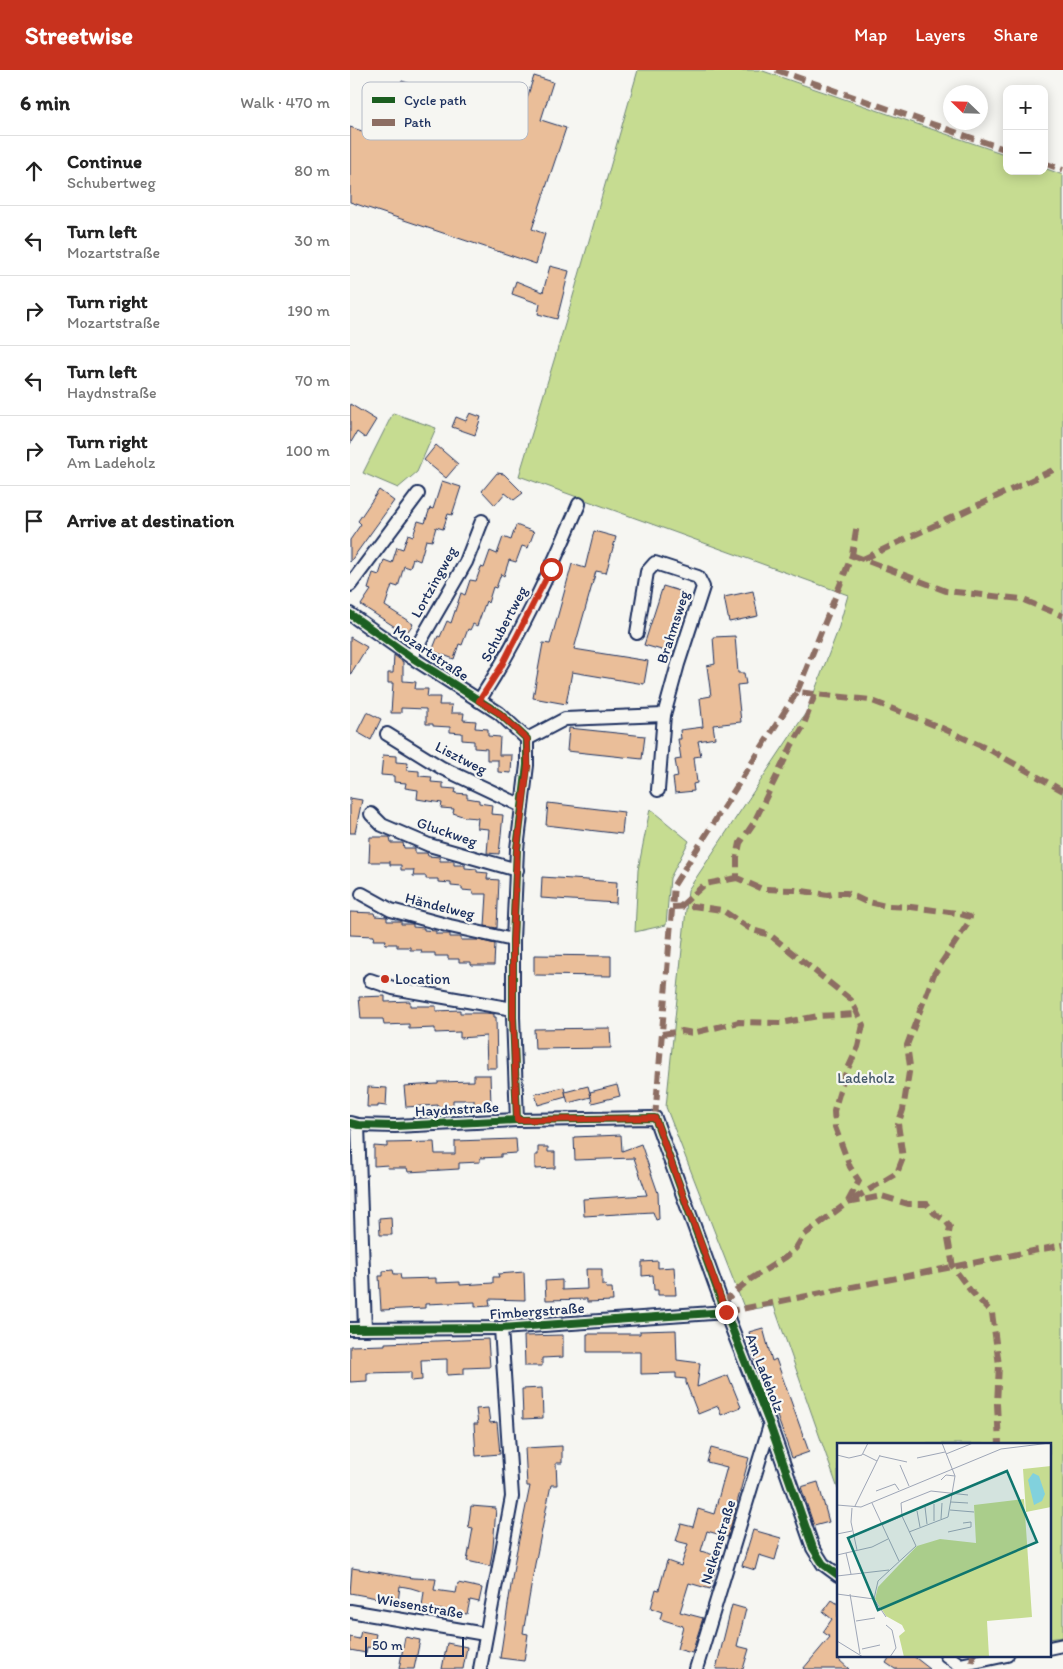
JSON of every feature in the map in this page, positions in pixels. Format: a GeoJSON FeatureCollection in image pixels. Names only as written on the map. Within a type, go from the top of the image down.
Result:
{"type":"FeatureCollection","features":[{"type":"Feature","properties":{"kind":"street"},"geometry":{"type":"LineString","coordinates":[[350,585],[418,494]]}},
{"type":"Feature","properties":{"kind":"street","name":"Schubertweg"},"geometry":{"type":"LineString","coordinates":[[479,701],[501,667],[551,569],[579,504]]}},
{"type":"Feature","properties":{"kind":"street","name":"Lortzingweg"},"geometry":{"type":"LineString","coordinates":[[411,657],[466,562],[482,521]]}},
{"type":"Feature","properties":{"kind":"street","name":"Brahmsweg"},"geometry":{"type":"LineString","coordinates":[[637,633],[647,572],[654,563],[698,577],[703,587],[664,715],[658,790]]}},
{"type":"Feature","properties":{"kind":"street","name":"Mozartstraße"},"geometry":{"type":"LineString","coordinates":[[350,614],[411,657],[499,713],[527,739]]}},
{"type":"Feature","properties":{"kind":"street"},"geometry":{"type":"LineString","coordinates":[[517,1120],[513,1009],[513,940],[517,849],[528,765],[527,739],[565,719],[664,715]]}},
{"type":"Feature","properties":{"kind":"street","name":"Lisztweg"},"geometry":{"type":"LineString","coordinates":[[387,734],[442,768],[522,806]]}},
{"type":"Feature","properties":{"kind":"street","name":"Gluckweg"},"geometry":{"type":"LineString","coordinates":[[371,814],[382,825],[429,846],[517,870]]}},
{"type":"Feature","properties":{"kind":"street","name":"Händelweg"},"geometry":{"type":"LineString","coordinates":[[362,894],[391,910],[513,940]]}},
{"type":"Feature","properties":{"kind":"street"},"geometry":{"type":"LineString","coordinates":[[370,980],[393,988],[513,1009]]}},
{"type":"Feature","properties":{"kind":"street","name":"Haydnstraße"},"geometry":{"type":"LineString","coordinates":[[354,1124],[395,1126],[517,1120],[655,1118]]}},
{"type":"Feature","properties":{"kind":"street","name":"Am Ladeholz"},"geometry":{"type":"LineString","coordinates":[[655,1118],[726,1312],[770,1425],[813,1548],[823,1564],[837,1574]]}},
{"type":"Feature","properties":{"kind":"street"},"geometry":{"type":"LineString","coordinates":[[354,1124],[366,1329]]}},
{"type":"Feature","properties":{"kind":"street","name":"Fimbergstraße"},"geometry":{"type":"LineString","coordinates":[[350,1329],[501,1328],[726,1312]]}},
{"type":"Feature","properties":{"kind":"street"},"geometry":{"type":"LineString","coordinates":[[480,1669],[512,1497],[501,1328]]}},
{"type":"Feature","properties":{"kind":"street","name":"Nelkenstraße"},"geometry":{"type":"LineString","coordinates":[[696,1669],[770,1425]]}},
{"type":"Feature","properties":{"kind":"street","name":"Wiesenstraße"},"geometry":{"type":"LineString","coordinates":[[350,1610],[485,1634]]}},
{"type":"Feature","properties":{"kind":"street"},"geometry":{"type":"LineString","coordinates":[[1050,1648],[1063,1645]]}},
{"type":"Feature","properties":{"kind":"street"},"geometry":{"type":"LineString","coordinates":[[947,1656],[959,1667],[972,1662],[1002,1656]]}},
{"type":"Feature","properties":{"kind":"green space","name":"Ladeholz"},"geometry":{"type":"Polygon","coordinates":[[[638,70],[760,70],[1003,154],[1003,175],[1048,175],[1048,169],[1063,175],[1063,1637],[1050,1639],[1050,1443],[837,1443],[837,1486],[774,1306],[745,1310],[666,1107],[688,890],[807,711],[838,630],[848,595],[519,476],[638,70]]]}},
{"type":"Feature","properties":{"kind":"green space"},"geometry":{"type":"Polygon","coordinates":[[[393,413],[436,428],[417,472],[398,488],[363,473],[393,413]]]}},
{"type":"Feature","properties":{"kind":"green space"},"geometry":{"type":"Polygon","coordinates":[[[650,809],[689,841],[670,878],[666,925],[635,932],[638,870],[650,809]]]}},
{"type":"Feature","properties":{"kind":"building"},"geometry":{"type":"Polygon","coordinates":[[[534,76],[553,82],[541,120],[566,128],[532,229],[545,234],[536,264],[350,202],[350,127],[362,131],[362,140],[528,140],[528,95],[534,76]]]}},
{"type":"Feature","properties":{"kind":"building"},"geometry":{"type":"Polygon","coordinates":[[[550,266],[569,271],[557,319],[538,314],[540,304],[512,294],[516,281],[543,292],[550,266]]]}},
{"type":"Feature","properties":{"kind":"building"},"geometry":{"type":"Polygon","coordinates":[[[350,404],[376,420],[365,438],[357,432],[350,444],[350,404]]]}},
{"type":"Feature","properties":{"kind":"building"},"geometry":{"type":"Polygon","coordinates":[[[470,413],[481,417],[475,435],[452,427],[456,417],[466,421],[470,413]]]}},
{"type":"Feature","properties":{"kind":"building"},"geometry":{"type":"Polygon","coordinates":[[[436,445],[458,464],[446,478],[424,460],[436,445]]]}},
{"type":"Feature","properties":{"kind":"building"},"geometry":{"type":"Polygon","coordinates":[[[497,473],[504,474],[523,493],[514,500],[505,493],[495,505],[482,491],[497,473]]]}},
{"type":"Feature","properties":{"kind":"building"},"geometry":{"type":"Polygon","coordinates":[[[442,481],[461,487],[452,515],[448,514],[443,529],[436,527],[432,541],[426,540],[420,561],[413,558],[410,568],[404,566],[398,587],[392,585],[385,606],[413,624],[406,634],[361,605],[371,590],[368,589],[373,573],[379,575],[384,560],[392,563],[397,547],[403,549],[408,534],[413,536],[418,521],[425,523],[430,508],[433,509],[442,481]]]}},
{"type":"Feature","properties":{"kind":"building"},"geometry":{"type":"Polygon","coordinates":[[[379,490],[394,501],[350,562],[350,540],[361,524],[358,521],[379,490]]]}},
{"type":"Feature","properties":{"kind":"building"},"geometry":{"type":"Polygon","coordinates":[[[516,525],[534,532],[528,548],[522,546],[516,562],[509,560],[504,576],[501,574],[496,588],[493,587],[488,603],[486,601],[477,626],[473,624],[470,630],[468,629],[462,645],[459,644],[454,659],[432,651],[447,621],[451,623],[461,593],[465,595],[470,580],[476,581],[481,567],[484,568],[490,551],[497,554],[503,537],[511,540],[516,525]]]}},
{"type":"Feature","properties":{"kind":"building"},"geometry":{"type":"Polygon","coordinates":[[[594,531],[616,537],[606,573],[596,571],[574,649],[648,661],[644,684],[572,672],[566,704],[533,698],[543,643],[550,644],[572,564],[585,568],[594,531]]]}},
{"type":"Feature","properties":{"kind":"building"},"geometry":{"type":"Polygon","coordinates":[[[663,586],[683,592],[665,651],[644,645],[663,586]]]}},
{"type":"Feature","properties":{"kind":"building"},"geometry":{"type":"Polygon","coordinates":[[[753,591],[758,616],[729,622],[724,597],[753,591]]]}},
{"type":"Feature","properties":{"kind":"building"},"geometry":{"type":"Polygon","coordinates":[[[735,636],[738,673],[744,673],[746,684],[737,685],[741,722],[713,725],[715,738],[698,741],[701,756],[694,757],[697,783],[693,784],[694,791],[675,793],[673,778],[678,777],[675,760],[681,759],[678,739],[681,739],[680,730],[703,727],[700,698],[711,696],[707,666],[715,664],[713,637],[735,636]]]}},
{"type":"Feature","properties":{"kind":"building"},"geometry":{"type":"Polygon","coordinates":[[[350,637],[367,647],[350,675],[350,637]]]}},
{"type":"Feature","properties":{"kind":"building"},"geometry":{"type":"Polygon","coordinates":[[[394,655],[403,662],[403,681],[416,682],[415,689],[428,689],[427,697],[440,697],[439,705],[452,705],[451,713],[464,713],[463,720],[476,721],[475,728],[488,729],[488,736],[500,737],[499,755],[512,755],[511,773],[498,772],[498,760],[487,760],[487,749],[474,748],[474,741],[462,740],[462,733],[450,732],[450,727],[426,724],[426,709],[401,708],[401,713],[391,713],[393,683],[388,683],[388,673],[393,673],[394,655]]]}},
{"type":"Feature","properties":{"kind":"building"},"geometry":{"type":"Polygon","coordinates":[[[367,712],[381,719],[371,740],[357,732],[367,712]]]}},
{"type":"Feature","properties":{"kind":"building"},"geometry":{"type":"Polygon","coordinates":[[[569,728],[645,736],[642,759],[567,751],[569,728]]]}},
{"type":"Feature","properties":{"kind":"building"},"geometry":{"type":"Polygon","coordinates":[[[383,755],[396,756],[396,762],[408,763],[407,770],[419,771],[419,776],[432,777],[431,782],[443,783],[443,788],[456,789],[455,793],[467,794],[467,798],[479,800],[479,803],[492,805],[491,814],[503,815],[499,854],[487,853],[489,829],[477,828],[478,818],[465,817],[453,813],[454,809],[441,808],[442,803],[417,799],[418,790],[405,788],[406,783],[394,782],[394,776],[381,775],[383,755]]]}},
{"type":"Feature","properties":{"kind":"building"},"geometry":{"type":"Polygon","coordinates":[[[350,798],[362,800],[355,833],[350,833],[350,798]]]}},
{"type":"Feature","properties":{"kind":"building"},"geometry":{"type":"Polygon","coordinates":[[[548,803],[624,812],[622,834],[546,825],[548,803]]]}},
{"type":"Feature","properties":{"kind":"building"},"geometry":{"type":"Polygon","coordinates":[[[370,837],[390,837],[391,843],[403,843],[404,848],[415,848],[415,853],[427,853],[428,856],[440,857],[440,861],[454,861],[454,865],[465,865],[465,868],[477,869],[477,872],[488,873],[487,879],[499,880],[497,928],[485,926],[487,894],[473,894],[473,891],[462,890],[462,887],[451,886],[451,883],[438,882],[438,879],[426,879],[426,876],[413,876],[414,870],[401,870],[401,865],[390,865],[390,862],[369,862],[370,837]]]}},
{"type":"Feature","properties":{"kind":"building"},"geometry":{"type":"Polygon","coordinates":[[[542,877],[617,882],[616,903],[541,898],[542,877]]]}},
{"type":"Feature","properties":{"kind":"building"},"geometry":{"type":"Polygon","coordinates":[[[350,912],[374,913],[375,916],[387,917],[387,921],[401,921],[401,924],[413,924],[413,927],[436,931],[436,934],[450,934],[450,937],[461,937],[461,940],[478,940],[495,944],[494,965],[471,965],[471,962],[459,962],[459,959],[448,959],[448,956],[435,956],[435,953],[421,953],[422,950],[410,950],[410,947],[397,947],[397,944],[385,944],[386,940],[373,940],[374,936],[350,935],[350,912]]]}},
{"type":"Feature","properties":{"kind":"building"},"geometry":{"type":"Polygon","coordinates":[[[534,955],[611,956],[611,976],[534,975],[534,955]]]}},
{"type":"Feature","properties":{"kind":"building"},"geometry":{"type":"Polygon","coordinates":[[[385,996],[385,1002],[410,1001],[410,1006],[436,1006],[436,1011],[460,1010],[460,1013],[494,1014],[494,1017],[496,1017],[497,1068],[487,1068],[486,1036],[460,1038],[460,1032],[435,1033],[435,1028],[409,1029],[409,1024],[384,1025],[383,1019],[361,1019],[359,997],[385,996]]]}},
{"type":"Feature","properties":{"kind":"building"},"geometry":{"type":"Polygon","coordinates":[[[610,1028],[611,1048],[535,1049],[534,1029],[610,1028]]]}},
{"type":"Feature","properties":{"kind":"building"},"geometry":{"type":"Polygon","coordinates":[[[474,1075],[490,1075],[491,1105],[474,1105],[474,1100],[453,1100],[453,1106],[406,1107],[404,1086],[438,1084],[438,1082],[474,1081],[474,1075]]]}},
{"type":"Feature","properties":{"kind":"building"},"geometry":{"type":"Polygon","coordinates":[[[617,1085],[620,1096],[592,1103],[590,1092],[617,1085]]]}},
{"type":"Feature","properties":{"kind":"building"},"geometry":{"type":"Polygon","coordinates":[[[588,1086],[591,1097],[568,1103],[565,1092],[588,1086]]]}},
{"type":"Feature","properties":{"kind":"building"},"geometry":{"type":"Polygon","coordinates":[[[368,1087],[387,1088],[386,1106],[367,1107],[368,1087]]]}},
{"type":"Feature","properties":{"kind":"building"},"geometry":{"type":"Polygon","coordinates":[[[564,1087],[566,1097],[538,1105],[535,1094],[564,1087]]]}},
{"type":"Feature","properties":{"kind":"building"},"geometry":{"type":"Polygon","coordinates":[[[621,1135],[622,1151],[641,1144],[658,1193],[659,1219],[656,1220],[653,1212],[584,1216],[583,1199],[647,1195],[634,1158],[575,1160],[574,1137],[621,1135]]]}},
{"type":"Feature","properties":{"kind":"building"},"geometry":{"type":"Polygon","coordinates":[[[516,1139],[517,1153],[501,1154],[501,1157],[480,1158],[480,1162],[459,1163],[459,1169],[408,1172],[407,1168],[387,1168],[388,1165],[374,1166],[374,1146],[387,1147],[387,1143],[434,1142],[435,1154],[455,1154],[455,1141],[516,1139]]]}},
{"type":"Feature","properties":{"kind":"building"},"geometry":{"type":"Polygon","coordinates":[[[538,1147],[548,1147],[548,1152],[555,1152],[555,1168],[535,1169],[535,1155],[538,1155],[538,1147]]]}},
{"type":"Feature","properties":{"kind":"building"},"geometry":{"type":"Polygon","coordinates":[[[391,1217],[392,1235],[380,1235],[379,1218],[391,1217]]]}},
{"type":"Feature","properties":{"kind":"building"},"geometry":{"type":"Polygon","coordinates":[[[658,1261],[658,1268],[674,1267],[676,1295],[658,1295],[658,1290],[654,1290],[653,1275],[642,1276],[642,1262],[658,1261]]]}},
{"type":"Feature","properties":{"kind":"building"},"geometry":{"type":"Polygon","coordinates":[[[586,1269],[602,1269],[602,1285],[605,1285],[606,1288],[612,1288],[613,1301],[587,1302],[587,1299],[546,1300],[545,1281],[562,1280],[562,1290],[587,1289],[586,1269]]]}},
{"type":"Feature","properties":{"kind":"building"},"geometry":{"type":"Polygon","coordinates":[[[393,1270],[394,1274],[400,1274],[401,1279],[436,1278],[436,1283],[460,1282],[460,1285],[493,1283],[493,1277],[499,1277],[498,1274],[524,1272],[525,1300],[489,1299],[490,1306],[475,1307],[475,1302],[425,1304],[425,1308],[381,1310],[379,1276],[383,1276],[383,1271],[393,1270]]]}},
{"type":"Feature","properties":{"kind":"building"},"geometry":{"type":"Polygon","coordinates":[[[763,1328],[772,1361],[776,1359],[809,1452],[792,1458],[766,1385],[764,1386],[753,1355],[755,1354],[749,1332],[763,1328]]]}},
{"type":"Feature","properties":{"kind":"building"},"geometry":{"type":"Polygon","coordinates":[[[676,1330],[677,1360],[700,1363],[697,1387],[728,1375],[741,1407],[721,1415],[718,1406],[698,1414],[686,1379],[676,1378],[676,1373],[641,1374],[641,1352],[587,1352],[587,1334],[640,1334],[640,1331],[676,1330]]]}},
{"type":"Feature","properties":{"kind":"building"},"geometry":{"type":"Polygon","coordinates":[[[563,1335],[563,1357],[542,1358],[542,1366],[525,1366],[524,1336],[563,1335]]]}},
{"type":"Feature","properties":{"kind":"building"},"geometry":{"type":"Polygon","coordinates":[[[488,1339],[490,1367],[464,1368],[464,1374],[447,1375],[447,1359],[421,1360],[422,1380],[411,1381],[411,1372],[367,1373],[367,1381],[350,1382],[350,1346],[488,1339]]]}},
{"type":"Feature","properties":{"kind":"building"},"geometry":{"type":"Polygon","coordinates":[[[542,1388],[543,1418],[523,1419],[522,1389],[542,1388]]]}},
{"type":"Feature","properties":{"kind":"building"},"geometry":{"type":"Polygon","coordinates":[[[488,1408],[490,1423],[497,1422],[500,1454],[476,1456],[474,1424],[478,1424],[476,1409],[488,1408]]]}},
{"type":"Feature","properties":{"kind":"building"},"geometry":{"type":"Polygon","coordinates":[[[562,1446],[562,1463],[556,1463],[557,1485],[551,1485],[535,1564],[523,1633],[528,1634],[524,1661],[500,1658],[515,1559],[530,1486],[527,1486],[525,1448],[562,1446]]]}},
{"type":"Feature","properties":{"kind":"building"},"geometry":{"type":"Polygon","coordinates":[[[711,1448],[749,1458],[728,1537],[707,1531],[701,1551],[720,1557],[710,1589],[689,1583],[680,1612],[703,1618],[692,1653],[677,1649],[683,1626],[660,1619],[662,1612],[651,1608],[656,1589],[659,1590],[667,1561],[681,1566],[688,1544],[676,1541],[681,1524],[693,1527],[698,1509],[714,1514],[727,1467],[707,1462],[711,1448]]]}},
{"type":"Feature","properties":{"kind":"building"},"geometry":{"type":"Polygon","coordinates":[[[818,1482],[829,1522],[814,1526],[801,1487],[818,1482]]]}},
{"type":"Feature","properties":{"kind":"building"},"geometry":{"type":"Polygon","coordinates":[[[471,1506],[496,1508],[490,1566],[467,1561],[473,1528],[468,1527],[471,1506]]]}},
{"type":"Feature","properties":{"kind":"building"},"geometry":{"type":"Polygon","coordinates":[[[753,1530],[781,1538],[775,1560],[759,1555],[755,1570],[742,1566],[753,1530]]]}},
{"type":"Feature","properties":{"kind":"building"},"geometry":{"type":"Polygon","coordinates":[[[352,1568],[413,1578],[436,1579],[434,1590],[456,1593],[458,1583],[482,1588],[479,1602],[470,1600],[467,1614],[422,1607],[424,1592],[400,1586],[398,1602],[350,1593],[352,1568]]]}},
{"type":"Feature","properties":{"kind":"building"},"geometry":{"type":"Polygon","coordinates":[[[832,1600],[837,1603],[837,1656],[849,1669],[803,1669],[830,1637],[823,1632],[832,1619],[823,1612],[832,1600]]]}},
{"type":"Feature","properties":{"kind":"building"},"geometry":{"type":"Polygon","coordinates":[[[732,1605],[746,1609],[737,1646],[749,1649],[743,1669],[716,1669],[732,1605]]]}},
{"type":"Feature","properties":{"kind":"building"},"geometry":{"type":"Polygon","coordinates":[[[361,1631],[376,1634],[373,1648],[367,1647],[366,1653],[350,1650],[350,1637],[359,1639],[361,1631]]]}},
{"type":"Feature","properties":{"kind":"building"},"geometry":{"type":"Polygon","coordinates":[[[405,1637],[420,1640],[414,1669],[399,1669],[405,1637]]]}},
{"type":"Feature","properties":{"kind":"building"},"geometry":{"type":"Polygon","coordinates":[[[447,1643],[467,1647],[463,1669],[442,1669],[447,1643]]]}},
{"type":"Feature","properties":{"kind":"building"},"geometry":{"type":"Polygon","coordinates":[[[890,1656],[913,1656],[930,1669],[895,1669],[886,1663],[890,1656]]]}},
{"type":"Feature","properties":{"kind":"marked path"},"geometry":{"type":"LineString","coordinates":[[776,70],[1003,149]]}},
{"type":"Feature","properties":{"kind":"marked path"},"geometry":{"type":"LineString","coordinates":[[1048,164],[1063,170]]}},
{"type":"Feature","properties":{"kind":"marked path"},"geometry":{"type":"LineString","coordinates":[[863,559],[1053,470]]}},
{"type":"Feature","properties":{"kind":"marked path"},"geometry":{"type":"LineString","coordinates":[[797,692],[852,555],[857,524]]}},
{"type":"Feature","properties":{"kind":"marked path"},"geometry":{"type":"LineString","coordinates":[[852,555],[946,591],[1021,599],[1063,616]]}},
{"type":"Feature","properties":{"kind":"marked path"},"geometry":{"type":"LineString","coordinates":[[655,1118],[674,885],[797,692],[870,700],[942,728],[990,750],[1063,791]]}},
{"type":"Feature","properties":{"kind":"marked path"},"geometry":{"type":"LineString","coordinates":[[815,694],[803,727],[792,745],[753,824],[740,843],[737,857],[737,878],[762,889],[796,890],[828,895],[847,893],[864,901],[886,906],[957,913],[970,917],[969,922],[934,974],[907,1045],[910,1066],[903,1110],[898,1124],[903,1158],[897,1173],[847,1203]]}},
{"type":"Feature","properties":{"kind":"marked path"},"geometry":{"type":"LineString","coordinates":[[681,906],[705,884],[737,878]]}},
{"type":"Feature","properties":{"kind":"marked path"},"geometry":{"type":"LineString","coordinates":[[672,907],[693,906],[722,910],[752,930],[770,935],[851,1000],[863,1025],[858,1047],[844,1077],[834,1111],[835,1127],[850,1167],[859,1181],[847,1203]]}},
{"type":"Feature","properties":{"kind":"marked path"},"geometry":{"type":"LineString","coordinates":[[662,1034],[682,1031],[693,1033],[739,1022],[781,1023],[818,1016],[859,1014]]}},
{"type":"Feature","properties":{"kind":"marked path"},"geometry":{"type":"LineString","coordinates":[[722,1303],[749,1280],[786,1257],[796,1248],[804,1235],[847,1203],[882,1196],[908,1204],[927,1204],[950,1227],[948,1238],[953,1267],[970,1290],[992,1313],[999,1365],[997,1404],[999,1443]]}},
{"type":"Feature","properties":{"kind":"marked path"},"geometry":{"type":"LineString","coordinates":[[726,1312],[1063,1245]]}},
{"type":"Feature","properties":{"kind":"marked path"},"geometry":{"type":"LineString","coordinates":[[972,1662],[973,1656]]}},
{"type":"Feature","properties":{"kind":"cycle path"},"geometry":{"type":"LineString","coordinates":[[350,614],[411,657],[499,713],[527,739],[527,765],[517,849],[513,940],[513,1017],[517,1120]]}},
{"type":"Feature","properties":{"kind":"cycle path"},"geometry":{"type":"LineString","coordinates":[[350,1123],[395,1126],[517,1120],[655,1118],[722,1303],[770,1425],[813,1548],[823,1564],[837,1574]]}},
{"type":"Feature","properties":{"kind":"cycle path"},"geometry":{"type":"LineString","coordinates":[[350,1329],[501,1328],[726,1312]]}},
{"type":"Feature","properties":{"kind":"place","name":"Location"},"geometry":{"type":"Point","coordinates":[385,979]}},
{"type":"Feature","properties":{"kind":"route"},"geometry":{"type":"LineString","coordinates":[[551,569],[501,667],[479,701],[499,713],[527,739],[528,765],[517,849],[513,940],[513,1017],[517,1120],[655,1118],[726,1312]]}}]}
